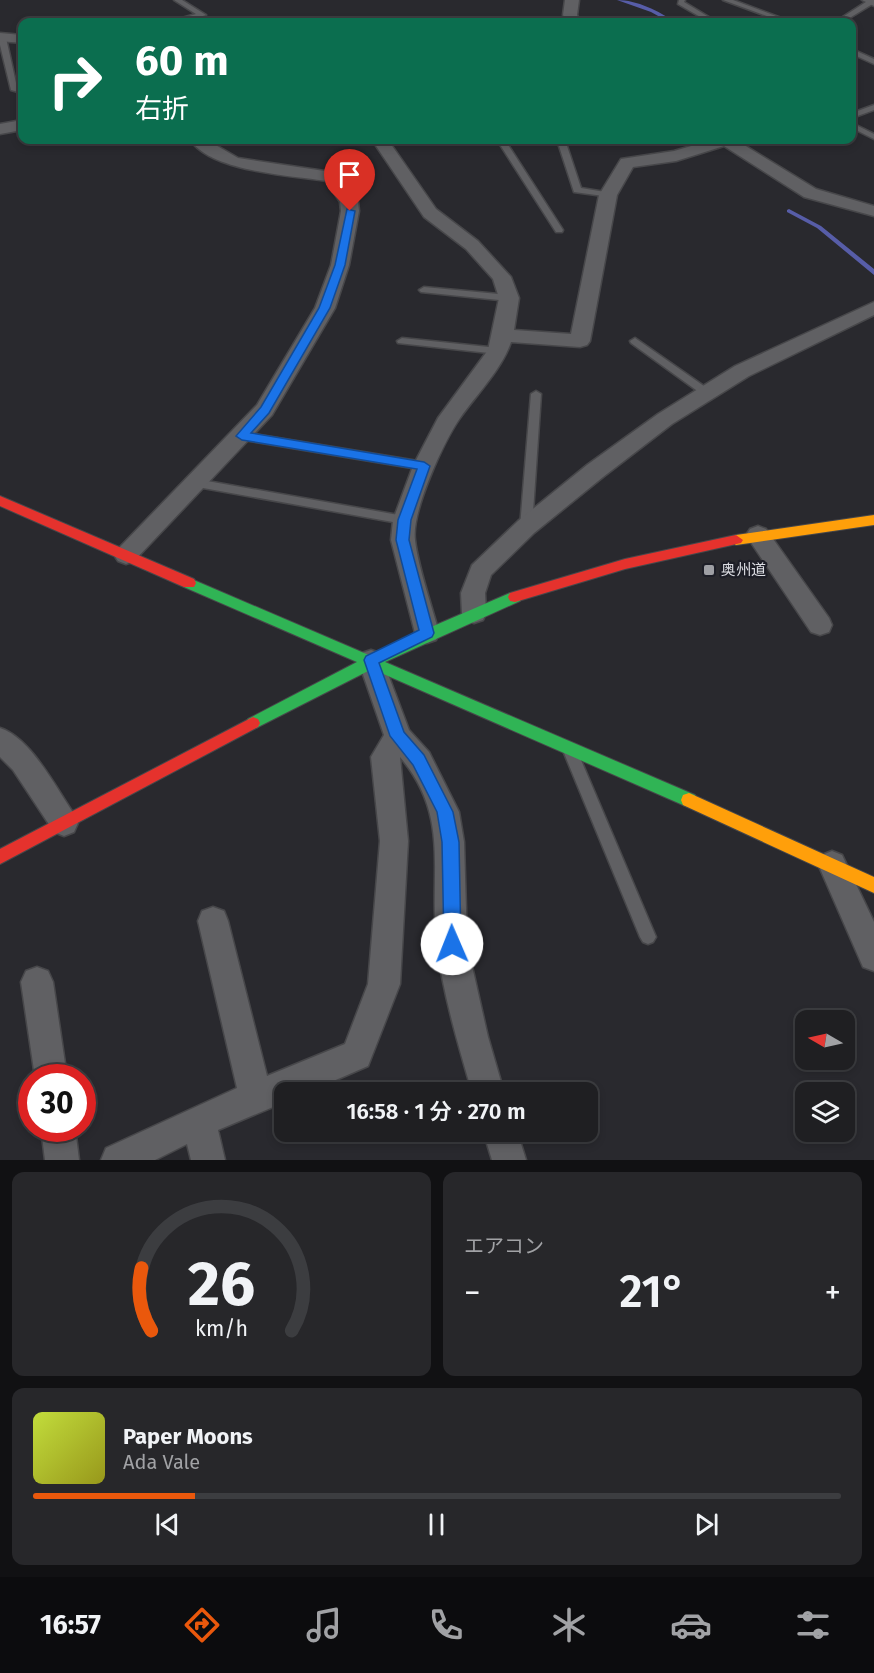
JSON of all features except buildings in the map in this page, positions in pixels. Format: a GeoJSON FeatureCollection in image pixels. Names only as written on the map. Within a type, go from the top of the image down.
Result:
{"type":"FeatureCollection","features":[{"type":"Feature","properties":{"kind":"street"},"geometry":{"type":"LineString","coordinates":[[572,0],[572,18]]}},
{"type":"Feature","properties":{"kind":"street"},"geometry":{"type":"LineString","coordinates":[[1,38],[18,39]]}},
{"type":"Feature","properties":{"kind":"street"},"geometry":{"type":"LineString","coordinates":[[0,129],[18,126]]}},
{"type":"Feature","properties":{"kind":"street"},"geometry":{"type":"LineString","coordinates":[[126,555],[265,410],[325,308],[340,265],[350,211],[349,202],[332,177],[234,162],[202,144]]}},
{"type":"Feature","properties":{"kind":"street"},"geometry":{"type":"LineString","coordinates":[[383,144],[430,213],[472,245],[502,277],[509,298],[500,343],[449,418],[424,466],[404,520],[403,540],[427,633]]}},
{"type":"Feature","properties":{"kind":"street"},"geometry":{"type":"LineString","coordinates":[[500,343],[580,341],[608,195],[627,163],[676,156],[714,144]]}},
{"type":"Feature","properties":{"kind":"street"},"geometry":{"type":"LineString","coordinates":[[733,144],[810,193],[874,211]]}},
{"type":"Feature","properties":{"kind":"street"},"geometry":{"type":"LineString","coordinates":[[474,613],[473,593],[480,571],[526,527],[604,464],[665,419],[742,371],[874,308]]}},
{"type":"Feature","properties":{"kind":"street"},"geometry":{"type":"LineString","coordinates":[[0,501],[371,660],[832,864],[874,885]]}},
{"type":"Feature","properties":{"kind":"street"},"geometry":{"type":"LineString","coordinates":[[0,857],[371,660],[474,613],[543,587],[627,563],[758,535],[873,522]]}},
{"type":"Feature","properties":{"kind":"street"},"geometry":{"type":"LineString","coordinates":[[758,535],[820,625]]}},
{"type":"Feature","properties":{"kind":"street"},"geometry":{"type":"LineString","coordinates":[[371,660],[398,736],[419,760],[445,812],[450,842],[452,944],[471,1037],[485,1082]]}},
{"type":"Feature","properties":{"kind":"street"},"geometry":{"type":"LineString","coordinates":[[118,1160],[199,1121],[357,1055],[384,984],[394,841],[384,758],[398,736]]}},
{"type":"Feature","properties":{"kind":"street"},"geometry":{"type":"LineString","coordinates":[[0,739],[23,762],[64,823]]}},
{"type":"Feature","properties":{"kind":"street"},"geometry":{"type":"LineString","coordinates":[[832,864],[874,956]]}},
{"type":"Feature","properties":{"kind":"street"},"geometry":{"type":"LineString","coordinates":[[213,921],[256,1097]]}},
{"type":"Feature","properties":{"kind":"street"},"geometry":{"type":"LineString","coordinates":[[37,982],[49,1064]]}},
{"type":"Feature","properties":{"kind":"street"},"geometry":{"type":"LineString","coordinates":[[199,1121],[208,1160]]}},
{"type":"Feature","properties":{"kind":"street"},"geometry":{"type":"LineString","coordinates":[[60,1142],[62,1160]]}},
{"type":"Feature","properties":{"kind":"street"},"geometry":{"type":"LineString","coordinates":[[503,1142],[509,1160]]}},
{"type":"Feature","properties":{"kind":"lane"},"geometry":{"type":"LineString","coordinates":[[177,0],[202,15],[192,18]]}},
{"type":"Feature","properties":{"kind":"lane"},"geometry":{"type":"LineString","coordinates":[[682,0],[680,3],[706,18]]}},
{"type":"Feature","properties":{"kind":"lane"},"geometry":{"type":"LineString","coordinates":[[726,0],[777,18]]}},
{"type":"Feature","properties":{"kind":"lane"},"geometry":{"type":"LineString","coordinates":[[845,18],[872,1]]}},
{"type":"Feature","properties":{"kind":"lane"},"geometry":{"type":"LineString","coordinates":[[1,38],[15,90]]}},
{"type":"Feature","properties":{"kind":"lane"},"geometry":{"type":"LineString","coordinates":[[856,53],[874,62]]}},
{"type":"Feature","properties":{"kind":"lane"},"geometry":{"type":"LineString","coordinates":[[856,114],[874,107]]}},
{"type":"Feature","properties":{"kind":"lane"},"geometry":{"type":"LineString","coordinates":[[856,108],[862,111]]}},
{"type":"Feature","properties":{"kind":"lane"},"geometry":{"type":"LineString","coordinates":[[856,127],[874,136]]}},
{"type":"Feature","properties":{"kind":"lane"},"geometry":{"type":"LineString","coordinates":[[504,144],[559,230]]}},
{"type":"Feature","properties":{"kind":"lane"},"geometry":{"type":"LineString","coordinates":[[562,144],[577,190],[608,195]]}},
{"type":"Feature","properties":{"kind":"lane"},"geometry":{"type":"LineString","coordinates":[[424,290],[509,298]]}},
{"type":"Feature","properties":{"kind":"lane"},"geometry":{"type":"LineString","coordinates":[[402,341],[500,343]]}},
{"type":"Feature","properties":{"kind":"lane"},"geometry":{"type":"LineString","coordinates":[[635,341],[707,393]]}},
{"type":"Feature","properties":{"kind":"lane"},"geometry":{"type":"LineString","coordinates":[[526,527],[536,394]]}},
{"type":"Feature","properties":{"kind":"lane"},"geometry":{"type":"LineString","coordinates":[[242,436],[424,466]]}},
{"type":"Feature","properties":{"kind":"lane"},"geometry":{"type":"LineString","coordinates":[[196,483],[404,520]]}},
{"type":"Feature","properties":{"kind":"lane"},"geometry":{"type":"LineString","coordinates":[[568,747],[648,937]]}},
{"type":"Feature","properties":{"kind":"waterway"},"geometry":{"type":"LineString","coordinates":[[620,0],[653,11],[665,18]]}},
{"type":"Feature","properties":{"kind":"waterway"},"geometry":{"type":"LineString","coordinates":[[789,211],[819,227],[874,273]]}},
{"type":"Feature","properties":{"kind":"traffic: fast"},"geometry":{"type":"LineString","coordinates":[[189,583],[689,800]]}},
{"type":"Feature","properties":{"kind":"traffic: fast"},"geometry":{"type":"LineString","coordinates":[[253,723],[406,644],[515,597]]}},
{"type":"Feature","properties":{"kind":"traffic: slow"},"geometry":{"type":"LineString","coordinates":[[736,540],[874,520]]}},
{"type":"Feature","properties":{"kind":"traffic: slow"},"geometry":{"type":"LineString","coordinates":[[689,800],[874,885]]}},
{"type":"Feature","properties":{"kind":"traffic: jam"},"geometry":{"type":"LineString","coordinates":[[0,501],[189,583]]}},
{"type":"Feature","properties":{"kind":"traffic: jam"},"geometry":{"type":"LineString","coordinates":[[515,597],[625,564],[736,540]]}},
{"type":"Feature","properties":{"kind":"traffic: jam"},"geometry":{"type":"LineString","coordinates":[[0,857],[253,723]]}},
{"type":"Feature","properties":{"kind":"place","name":"奥州道"},"geometry":{"type":"Point","coordinates":[709,570]}},
{"type":"Feature","properties":{"kind":"route"},"geometry":{"type":"LineString","coordinates":[[350,211],[340,265],[325,308],[265,410],[242,436],[424,466],[404,520],[403,540],[427,633],[371,660],[398,736],[419,760],[445,812],[450,842],[452,944]]}}]}
